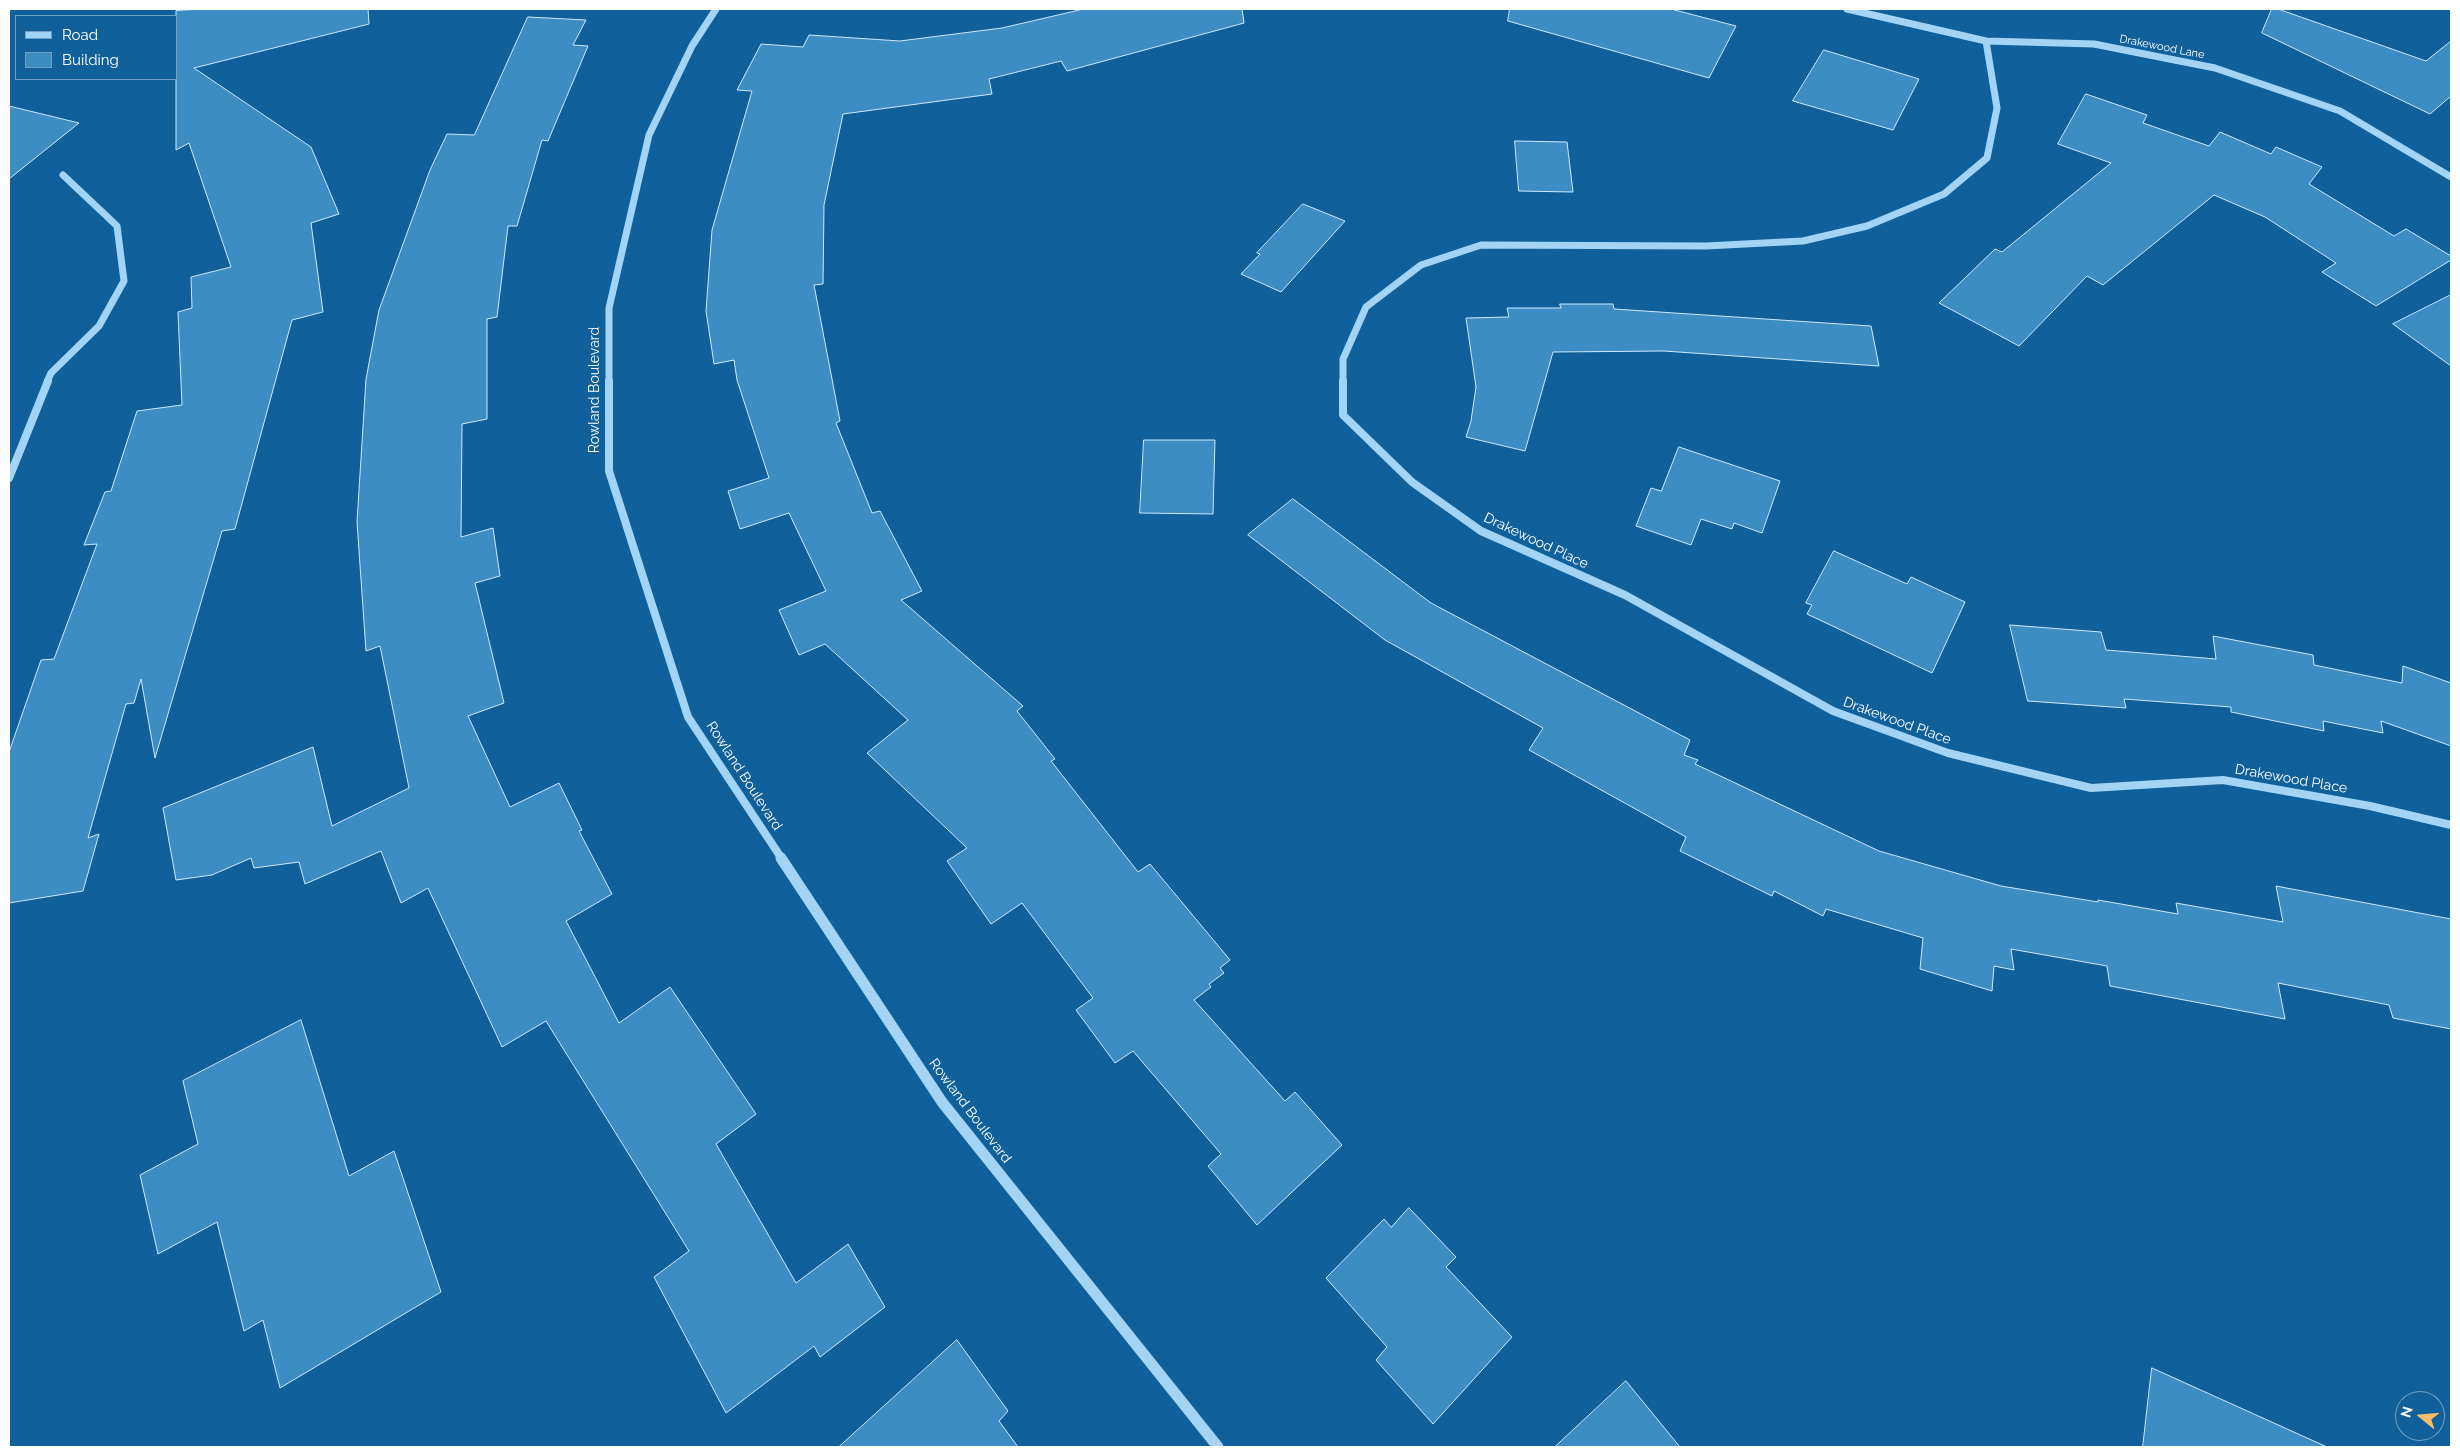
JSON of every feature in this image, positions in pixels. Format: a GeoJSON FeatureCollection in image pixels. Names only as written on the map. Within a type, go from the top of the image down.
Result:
{"type":"FeatureCollection","features":[{"type":"Feature","properties":{"kind":"street","name":"Rowland Boulevard"},"geometry":{"type":"LineString","coordinates":[[716,9],[692,46],[649,135],[609,308],[609,471],[688,717],[942,1102],[1218,1447]]}},
{"type":"Feature","properties":{"kind":"street","name":"Drakewood Lane"},"geometry":{"type":"LineString","coordinates":[[1847,9],[1986,41],[2094,44],[2216,68],[2340,111],[2451,177]]}},
{"type":"Feature","properties":{"kind":"street","name":"Drakewood Place"},"geometry":{"type":"LineString","coordinates":[[1986,41],[1997,108],[1988,158],[1944,194],[1867,226],[1803,240],[1706,246],[1481,245],[1421,265],[1366,307],[1342,358],[1343,415],[1412,482],[1481,531],[1625,595],[1833,711],[1948,753],[2091,788],[2223,780],[2370,806],[2451,825]]}},
{"type":"Feature","properties":{"kind":"street"},"geometry":{"type":"LineString","coordinates":[[9,478],[52,373],[99,326],[124,281],[116,226],[63,175]]}},
{"type":"Feature","properties":{"kind":"building"},"geometry":{"type":"Polygon","coordinates":[[[202,9],[368,9],[369,24],[194,68],[311,147],[339,214],[311,223],[323,312],[292,320],[235,529],[222,531],[155,758],[141,679],[134,703],[126,704],[88,838],[99,834],[83,891],[9,903],[9,752],[41,660],[54,659],[97,544],[84,545],[105,492],[111,491],[137,411],[182,405],[178,312],[192,308],[191,277],[231,267],[189,143],[176,150],[178,15],[176,15],[176,11],[202,9]]]}},
{"type":"Feature","properties":{"kind":"building"},"geometry":{"type":"Polygon","coordinates":[[[1084,9],[1242,9],[1244,23],[1067,71],[1061,61],[989,79],[992,94],[843,114],[824,205],[823,284],[814,285],[840,421],[836,423],[872,513],[880,511],[922,591],[901,600],[1023,706],[1017,711],[1055,759],[1051,761],[1138,872],[1150,864],[1230,960],[1220,968],[1224,973],[1209,984],[1211,987],[1194,1000],[1285,1101],[1295,1092],[1342,1145],[1257,1225],[1208,1166],[1221,1154],[1133,1051],[1115,1063],[1076,1010],[1093,998],[1022,903],[991,924],[947,861],[967,848],[867,753],[908,720],[825,644],[799,655],[779,610],[826,591],[789,513],[740,529],[728,491],[769,478],[737,380],[734,360],[714,364],[706,311],[712,230],[752,91],[737,90],[761,44],[803,47],[809,35],[900,41],[1002,28],[1084,9]]]}},
{"type":"Feature","properties":{"kind":"building"},"geometry":{"type":"Polygon","coordinates":[[[1510,9],[1671,9],[1736,26],[1709,78],[1508,21],[1510,9]]]}},
{"type":"Feature","properties":{"kind":"building"},"geometry":{"type":"Polygon","coordinates":[[[2272,9],[2278,9],[2426,61],[2451,41],[2451,96],[2430,114],[2262,33],[2272,9]]]}},
{"type":"Feature","properties":{"kind":"building"},"geometry":{"type":"Polygon","coordinates":[[[528,17],[586,20],[573,45],[588,46],[548,141],[542,140],[517,226],[508,226],[497,317],[487,319],[487,419],[462,424],[461,537],[493,528],[500,576],[475,583],[504,703],[468,716],[510,807],[559,783],[582,830],[579,831],[612,894],[566,921],[619,1023],[670,987],[756,1114],[716,1144],[796,1283],[848,1244],[885,1307],[820,1357],[814,1346],[726,1413],[654,1277],[689,1251],[546,1021],[502,1047],[428,888],[401,903],[381,851],[305,884],[299,862],[254,868],[251,858],[212,875],[176,880],[163,808],[313,747],[332,826],[409,788],[380,646],[366,651],[357,522],[366,379],[379,310],[430,170],[447,134],[474,135],[528,17]]]}},
{"type":"Feature","properties":{"kind":"building"},"geometry":{"type":"Polygon","coordinates":[[[1824,50],[1919,79],[1893,130],[1793,101],[1824,50]]]}},
{"type":"Feature","properties":{"kind":"building"},"geometry":{"type":"Polygon","coordinates":[[[2086,94],[2147,115],[2143,123],[2209,146],[2220,132],[2271,154],[2276,147],[2322,167],[2309,184],[2394,236],[2406,229],[2451,256],[2451,260],[2376,306],[2322,272],[2336,263],[2265,217],[2214,195],[2103,285],[2087,276],[2019,346],[1939,303],[1995,249],[2002,252],[2111,163],[2058,144],[2086,94]]]}},
{"type":"Feature","properties":{"kind":"building"},"geometry":{"type":"Polygon","coordinates":[[[9,106],[79,123],[9,179],[9,106]]]}},
{"type":"Feature","properties":{"kind":"building"},"geometry":{"type":"Polygon","coordinates":[[[1515,141],[1567,142],[1573,192],[1519,191],[1515,141]]]}},
{"type":"Feature","properties":{"kind":"building"},"geometry":{"type":"Polygon","coordinates":[[[1303,204],[1345,221],[1281,292],[1241,274],[1260,254],[1257,253],[1303,204]]]}},
{"type":"Feature","properties":{"kind":"building"},"geometry":{"type":"Polygon","coordinates":[[[2451,295],[2451,366],[2393,324],[2451,295]]]}},
{"type":"Feature","properties":{"kind":"building"},"geometry":{"type":"Polygon","coordinates":[[[1560,304],[1613,304],[1614,309],[1871,326],[1879,366],[1664,351],[1553,352],[1525,451],[1466,437],[1471,421],[1476,387],[1466,318],[1509,317],[1507,308],[1561,308],[1560,304]]]}},
{"type":"Feature","properties":{"kind":"building"},"geometry":{"type":"Polygon","coordinates":[[[1144,440],[1215,440],[1213,514],[1140,513],[1144,440]]]}},
{"type":"Feature","properties":{"kind":"building"},"geometry":{"type":"Polygon","coordinates":[[[1679,447],[1780,481],[1762,533],[1734,523],[1732,529],[1701,519],[1691,545],[1636,526],[1651,488],[1661,491],[1679,447]]]}},
{"type":"Feature","properties":{"kind":"building"},"geometry":{"type":"Polygon","coordinates":[[[1293,499],[1431,603],[1690,740],[1684,755],[1698,760],[1695,764],[1879,851],[2001,886],[2178,914],[2176,903],[2283,922],[2276,886],[2451,919],[2451,1029],[2393,1018],[2389,1005],[2278,983],[2285,1019],[2110,986],[2107,966],[2011,949],[2014,970],[1994,966],[1992,991],[1920,969],[1923,938],[1826,909],[1823,916],[1774,891],[1772,896],[1680,851],[1686,837],[1529,750],[1543,728],[1385,640],[1248,535],[1293,499]]]}},
{"type":"Feature","properties":{"kind":"building"},"geometry":{"type":"Polygon","coordinates":[[[1834,551],[1907,584],[1911,577],[1965,602],[1932,673],[1807,614],[1812,605],[1806,603],[1834,551]]]}},
{"type":"Feature","properties":{"kind":"building"},"geometry":{"type":"Polygon","coordinates":[[[2010,625],[2101,632],[2106,650],[2216,659],[2213,636],[2313,655],[2314,665],[2402,683],[2403,666],[2451,683],[2451,746],[2381,721],[2383,733],[2323,721],[2324,731],[2231,712],[2231,707],[2124,699],[2126,708],[2028,701],[2010,625]]]}},
{"type":"Feature","properties":{"kind":"building"},"geometry":{"type":"Polygon","coordinates":[[[301,1020],[349,1176],[394,1151],[441,1292],[280,1388],[263,1320],[244,1331],[217,1222],[158,1254],[140,1175],[198,1144],[183,1081],[301,1020]]]}},
{"type":"Feature","properties":{"kind":"building"},"geometry":{"type":"Polygon","coordinates":[[[1409,1208],[1456,1257],[1446,1267],[1512,1337],[1433,1424],[1376,1360],[1387,1347],[1326,1278],[1384,1219],[1391,1227],[1409,1208]]]}},
{"type":"Feature","properties":{"kind":"building"},"geometry":{"type":"Polygon","coordinates":[[[957,1340],[1008,1411],[999,1421],[1018,1447],[839,1447],[957,1340]]]}},
{"type":"Feature","properties":{"kind":"building"},"geometry":{"type":"Polygon","coordinates":[[[2152,1368],[2327,1447],[2143,1447],[2152,1368]]]}},
{"type":"Feature","properties":{"kind":"building"},"geometry":{"type":"Polygon","coordinates":[[[1626,1381],[1680,1447],[1555,1447],[1626,1381]]]}}]}
